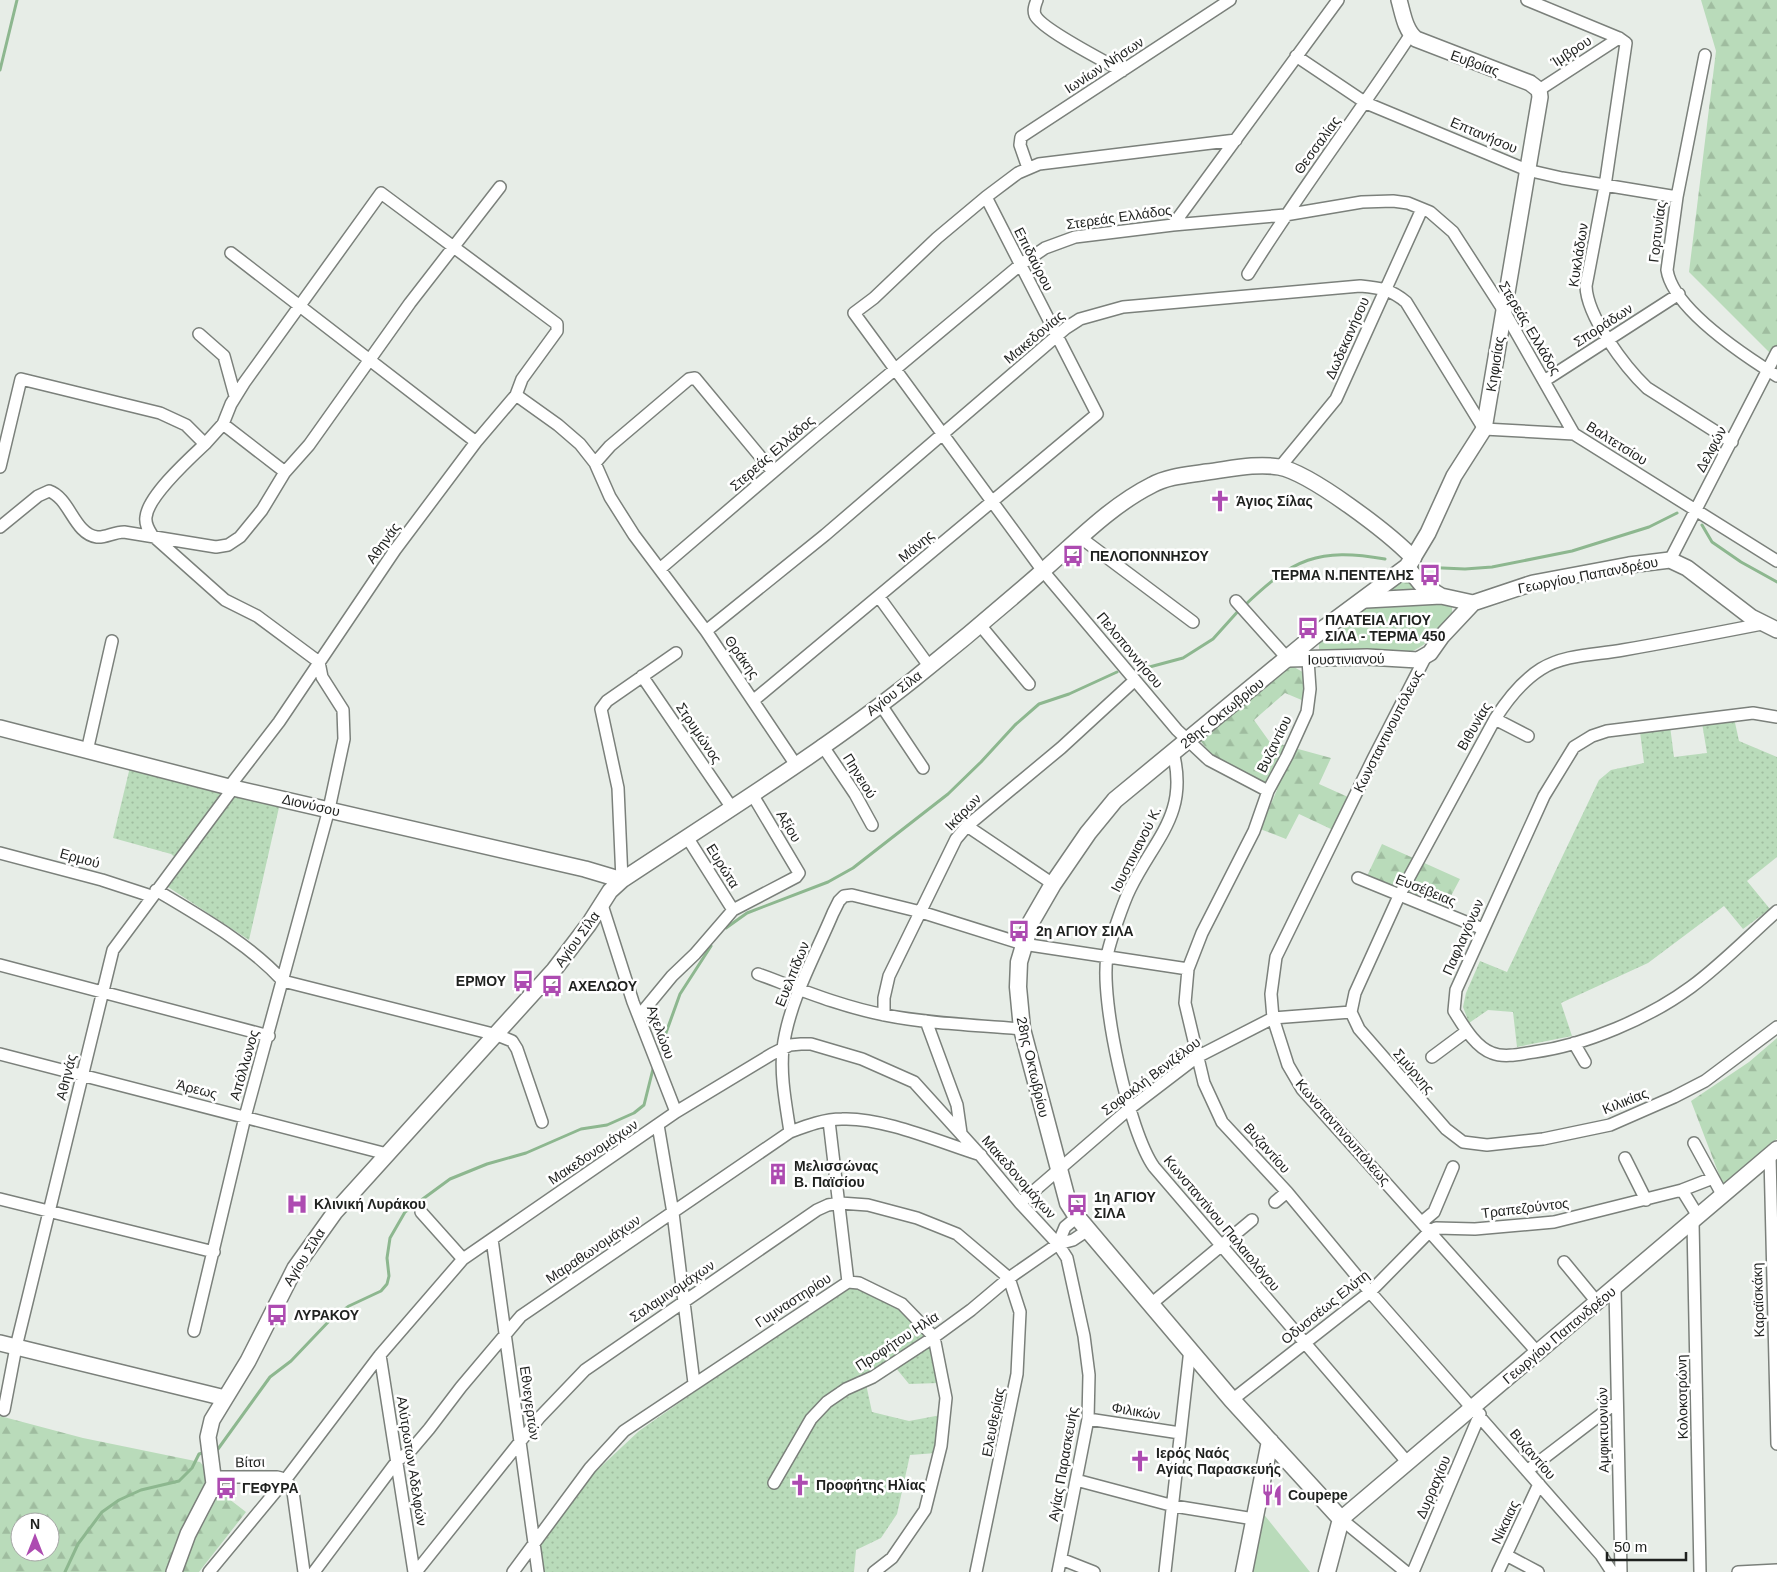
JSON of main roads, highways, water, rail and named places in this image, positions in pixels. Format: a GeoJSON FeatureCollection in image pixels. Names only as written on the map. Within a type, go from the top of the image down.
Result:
{"type":"FeatureCollection","features":[{"type":"Feature","properties":{"kind":"main road","name":"Κηφισίας"},"geometry":{"type":"LineString","coordinates":[[1366,600],[1410,563]]}},
{"type":"Feature","properties":{"kind":"main road","name":"28ης Οκτωβρίου"},"geometry":{"type":"LineString","coordinates":[[1327,1572],[1341,1519],[1232,1400],[1082,1224],[1068,1203],[1022,1028],[1018,979],[1023,944],[1031,922],[1054,884],[1108,807],[1314,636],[1366,600]]}},
{"type":"Feature","properties":{"kind":"main road"},"geometry":{"type":"LineString","coordinates":[[1244,1572],[1270,1441]]}},
{"type":"Feature","properties":{"kind":"main road"},"geometry":{"type":"LineString","coordinates":[[1264,1470],[1291,1465]]}},
{"type":"Feature","properties":{"kind":"waterway"},"geometry":{"type":"LineString","coordinates":[[0,70],[17,0]]}},
{"type":"Feature","properties":{"kind":"waterway"},"geometry":{"type":"LineString","coordinates":[[1420,567],[1465,569],[1492,567],[1572,551],[1649,527],[1677,513]]}},
{"type":"Feature","properties":{"kind":"waterway"},"geometry":{"type":"LineString","coordinates":[[1702,525],[1712,542],[1741,562],[1777,582]]}},
{"type":"Feature","properties":{"kind":"waterway"},"geometry":{"type":"LineString","coordinates":[[1245,605],[1278,577],[1308,560],[1324,556],[1342,555],[1385,559]]}},
{"type":"Feature","properties":{"kind":"waterway"},"geometry":{"type":"LineString","coordinates":[[1142,669],[1183,658],[1213,639],[1240,609]]}},
{"type":"Feature","properties":{"kind":"waterway"},"geometry":{"type":"LineString","coordinates":[[726,928],[747,913],[828,882],[853,868],[948,794],[1015,725],[1039,704],[1069,694],[1117,672]]}},
{"type":"Feature","properties":{"kind":"waterway"},"geometry":{"type":"LineString","coordinates":[[658,1055],[680,994],[711,946]]}},
{"type":"Feature","properties":{"kind":"waterway"},"geometry":{"type":"LineString","coordinates":[[215,1450],[218,1449],[270,1377],[291,1361],[331,1319],[349,1306],[381,1291],[387,1284],[389,1276],[387,1258],[390,1238],[405,1212],[450,1179],[487,1164],[526,1153],[581,1129],[607,1125],[634,1113],[644,1105],[654,1065]]}},
{"type":"Feature","properties":{"kind":"waterway"},"geometry":{"type":"LineString","coordinates":[[65,1572],[78,1544],[102,1512],[119,1500],[141,1490],[179,1481],[192,1468],[199,1454],[206,1452]]}},
{"type":"Feature","properties":{"kind":"place","name":"Άγιος Σίλας"},"geometry":{"type":"Point","coordinates":[1220,501]}},
{"type":"Feature","properties":{"kind":"place","name":"ΠΕΛΟΠΟΝΝΗΣΟΥ"},"geometry":{"type":"Point","coordinates":[1073,556]}},
{"type":"Feature","properties":{"kind":"place","name":"ΤΕΡΜΑ Ν.ΠΕΝΤΕΛΗΣ"},"geometry":{"type":"Point","coordinates":[1430,575]}},
{"type":"Feature","properties":{"kind":"place","name":"ΠΛΑΤΕΙΑ ΑΓΙΟΥ ΣΙΛΑ - ΤΕΡΜΑ 450"},"geometry":{"type":"Point","coordinates":[1308,628]}},
{"type":"Feature","properties":{"kind":"place","name":"2η ΑΓΙΟΥ ΣΙΛΑ"},"geometry":{"type":"Point","coordinates":[1019,931]}},
{"type":"Feature","properties":{"kind":"place","name":"ΕΡΜΟΥ"},"geometry":{"type":"Point","coordinates":[523,981]}},
{"type":"Feature","properties":{"kind":"place","name":"ΑΧΕΛΩΟΥ"},"geometry":{"type":"Point","coordinates":[552,986]}},
{"type":"Feature","properties":{"kind":"place","name":"Μελισσώνας B. Παϊσίου"},"geometry":{"type":"Point","coordinates":[778,1174]}},
{"type":"Feature","properties":{"kind":"place","name":"Κλινική Λυράκου"},"geometry":{"type":"Point","coordinates":[297,1204]}},
{"type":"Feature","properties":{"kind":"place","name":"1η ΑΓΙΟΥ ΣΙΛΑ"},"geometry":{"type":"Point","coordinates":[1077,1205]}},
{"type":"Feature","properties":{"kind":"place","name":"ΛΥΡΑΚΟΥ"},"geometry":{"type":"Point","coordinates":[277,1315]}},
{"type":"Feature","properties":{"kind":"place","name":"Ιερός Ναός Αγίας Παρασκευής"},"geometry":{"type":"Point","coordinates":[1140,1461]}},
{"type":"Feature","properties":{"kind":"place","name":"Προφήτης Ηλίας"},"geometry":{"type":"Point","coordinates":[800,1485]}},
{"type":"Feature","properties":{"kind":"place","name":"ΓΕΦΥΡΑ"},"geometry":{"type":"Point","coordinates":[226,1488]}},
{"type":"Feature","properties":{"kind":"place","name":"Coupepe"},"geometry":{"type":"Point","coordinates":[1272,1495]}}]}
